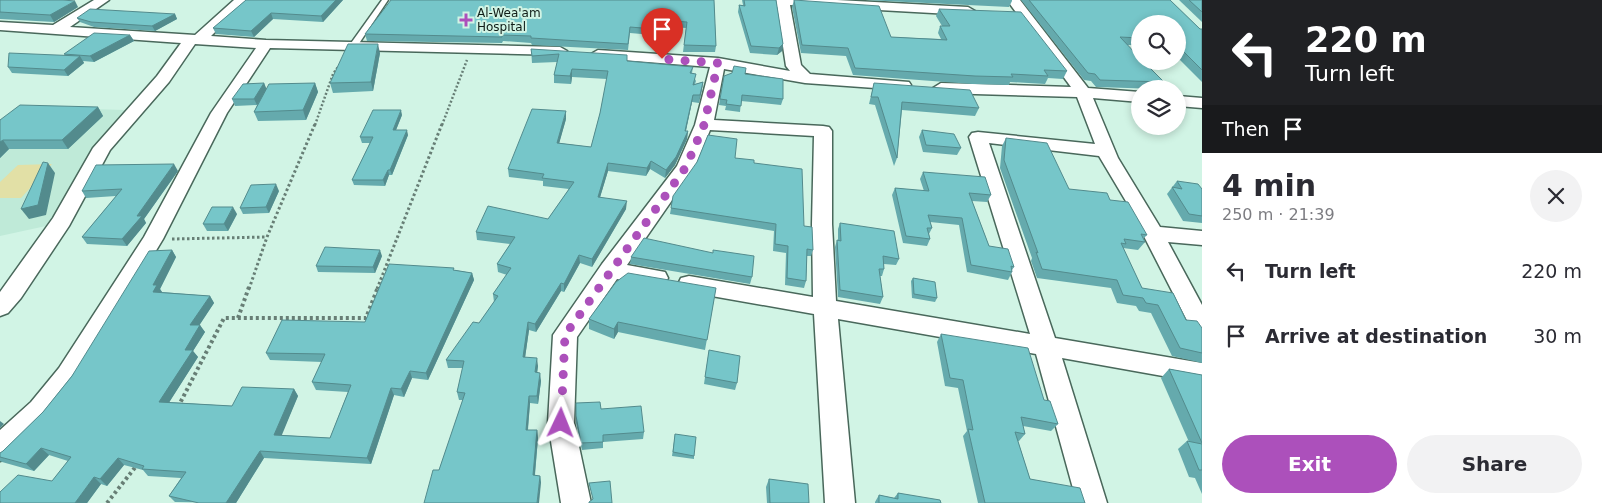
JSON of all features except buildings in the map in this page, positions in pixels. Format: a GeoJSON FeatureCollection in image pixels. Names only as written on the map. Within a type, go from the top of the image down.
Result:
{"type":"FeatureCollection","features":[{"type":"Feature","properties":{"kind":"street"},"geometry":{"type":"LineString","coordinates":[[57,29],[104,0]]}},
{"type":"Feature","properties":{"kind":"street"},"geometry":{"type":"LineString","coordinates":[[0,307],[13,292],[62,222],[102,148],[163,78],[190,40],[199,39],[242,0]]}},
{"type":"Feature","properties":{"kind":"street"},"geometry":{"type":"LineString","coordinates":[[805,78],[794,66],[782,0],[899,4],[985,12]]}},
{"type":"Feature","properties":{"kind":"street"},"geometry":{"type":"LineString","coordinates":[[1013,8],[1083,92],[1107,151],[1202,327]]}},
{"type":"Feature","properties":{"kind":"street"},"geometry":{"type":"LineString","coordinates":[[0,26],[266,44],[472,48],[576,53],[718,63],[805,78],[969,91],[1083,92],[1131,96]]}},
{"type":"Feature","properties":{"kind":"street"},"geometry":{"type":"LineString","coordinates":[[0,448],[40,410],[68,375],[153,239],[219,113],[266,44]]}},
{"type":"Feature","properties":{"kind":"street"},"geometry":{"type":"LineString","coordinates":[[576,503],[561,423],[565,335],[686,167],[704,125],[718,63]]}},
{"type":"Feature","properties":{"kind":"street"},"geometry":{"type":"LineString","coordinates":[[1186,102],[1202,103]]}},
{"type":"Feature","properties":{"kind":"street"},"geometry":{"type":"LineString","coordinates":[[704,125],[822,131],[821,179],[826,307],[840,503]]}},
{"type":"Feature","properties":{"kind":"street"},"geometry":{"type":"LineString","coordinates":[[1092,503],[1046,347],[978,137],[1107,151]]}},
{"type":"Feature","properties":{"kind":"street"},"geometry":{"type":"LineString","coordinates":[[1152,233],[1202,238]]}},
{"type":"Feature","properties":{"kind":"street"},"geometry":{"type":"LineString","coordinates":[[610,270],[1202,373]]}},
{"type":"Feature","properties":{"kind":"lane"},"geometry":{"type":"LineString","coordinates":[[353,46],[385,0]]}},
{"type":"Feature","properties":{"kind":"path"},"geometry":{"type":"LineString","coordinates":[[239,318],[267,237],[308,145],[333,74],[353,46]]}},
{"type":"Feature","properties":{"kind":"path"},"geometry":{"type":"LineString","coordinates":[[175,412],[224,318],[366,318],[472,48]]}},
{"type":"Feature","properties":{"kind":"path"},"geometry":{"type":"LineString","coordinates":[[153,239],[267,237]]}},
{"type":"Feature","properties":{"kind":"path"},"geometry":{"type":"LineString","coordinates":[[107,503],[142,458]]}},
{"type":"Feature","properties":{"kind":"shaded area"},"geometry":{"type":"Polygon","coordinates":[[[20,107],[125,110],[46,226],[0,236],[0,126],[20,107]]]}},
{"type":"Feature","properties":{"kind":"shaded area"},"geometry":{"type":"Polygon","coordinates":[[[52,164],[21,198],[0,198],[0,182],[18,165],[52,164]]]}},
{"type":"Feature","properties":{"kind":"place","name":"Al-Wea'am Hospital"},"geometry":{"type":"Point","coordinates":[466,20]}},
{"type":"Feature","properties":{"kind":"route"},"geometry":{"type":"LineString","coordinates":[[561,423],[565,335],[686,167],[704,125],[718,63],[662,59]]}}]}
